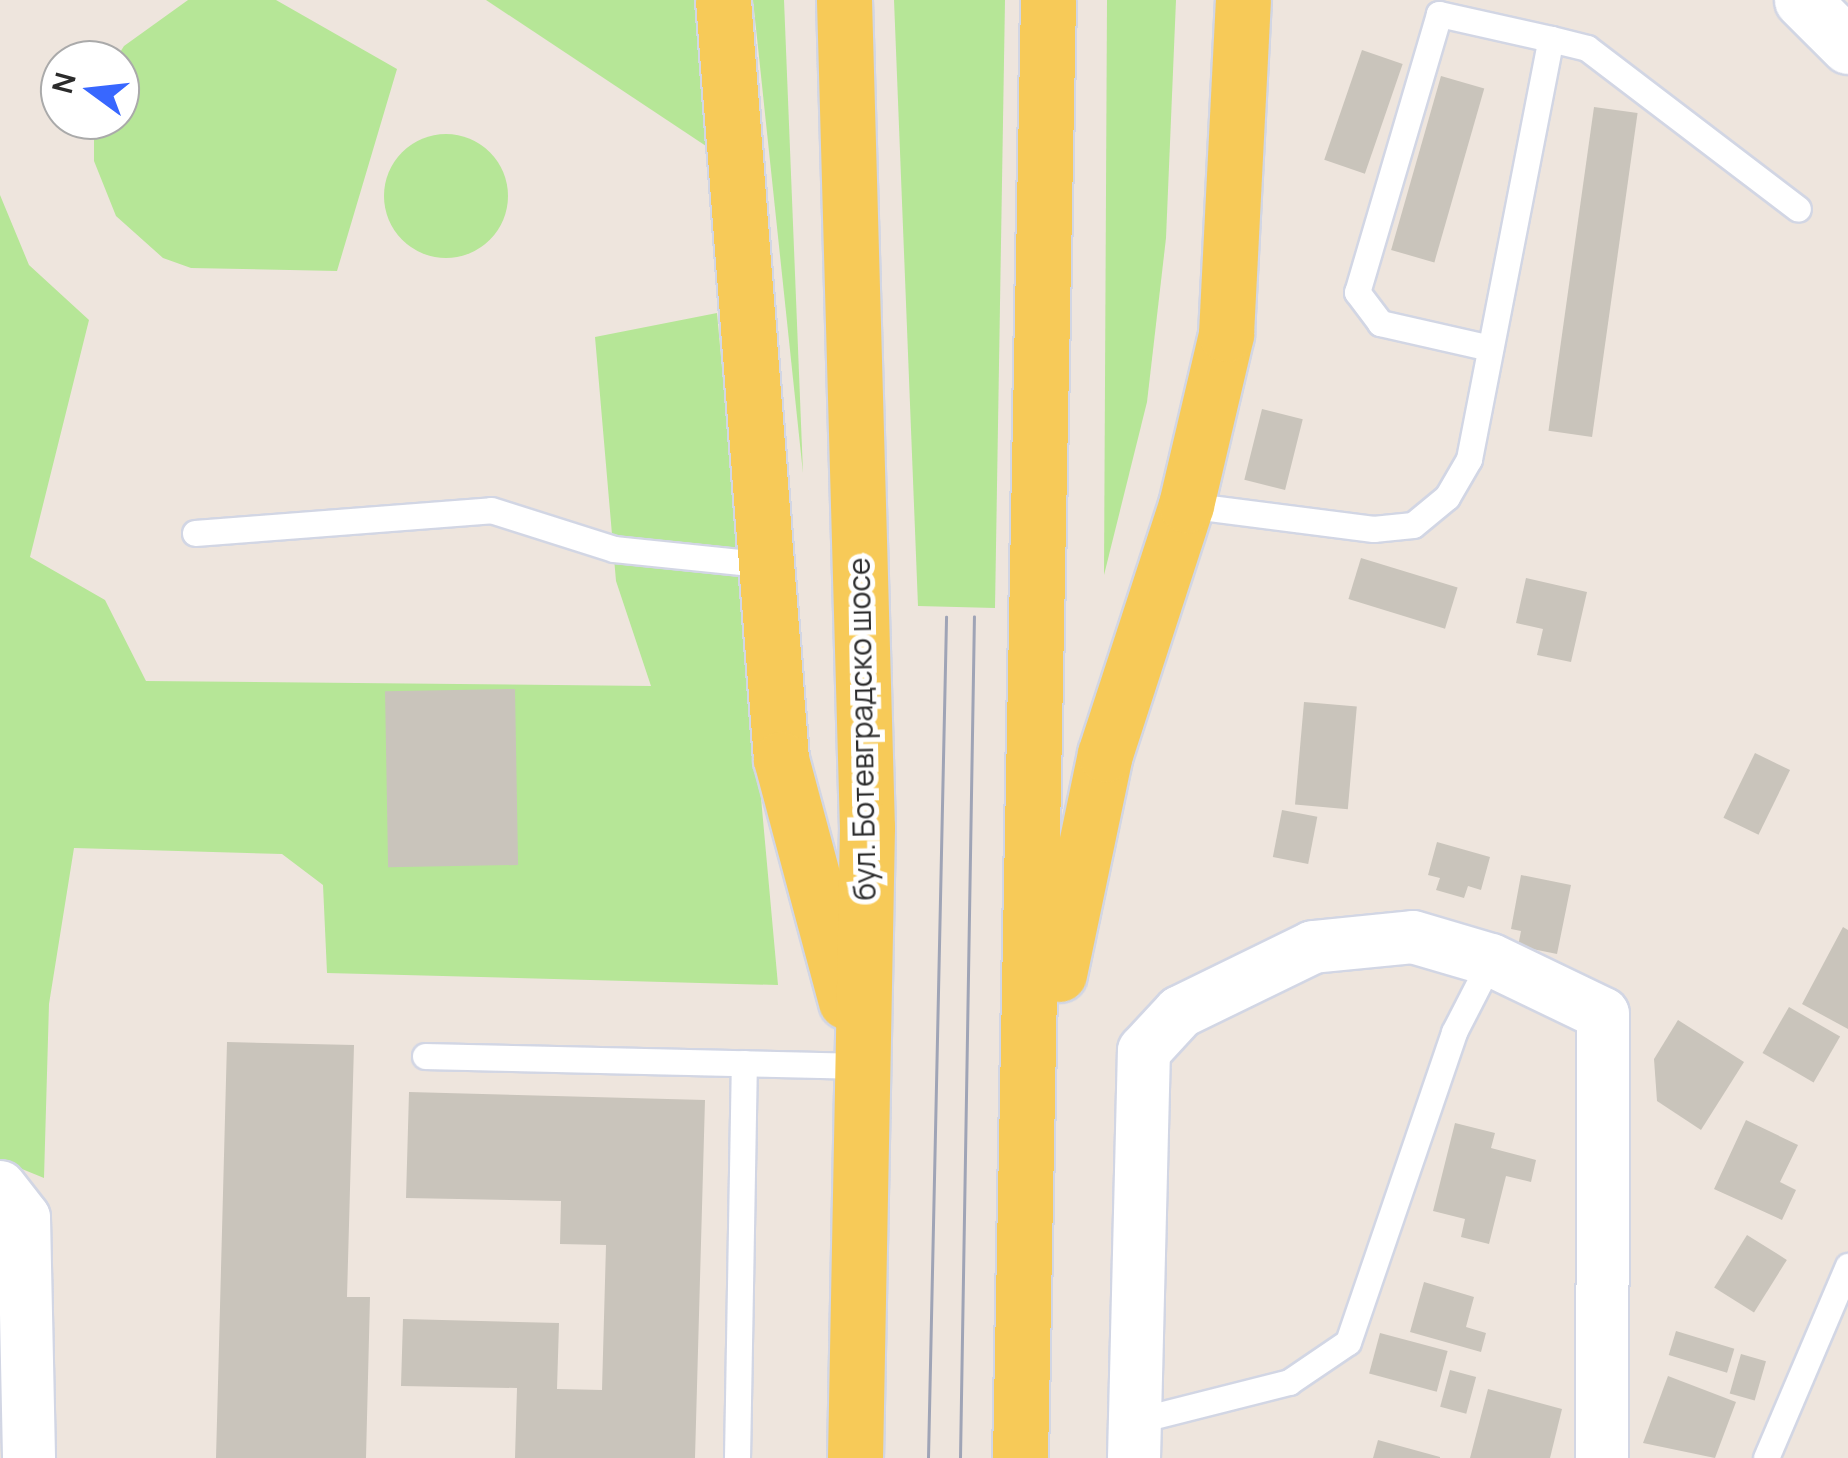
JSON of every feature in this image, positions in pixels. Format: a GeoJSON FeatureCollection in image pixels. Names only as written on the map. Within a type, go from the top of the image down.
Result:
{"type":"FeatureCollection","features":[{"type":"Feature","properties":{"kind":"main road"},"geometry":{"type":"LineString","coordinates":[[723,0],[770,565],[781,759],[863,1066]]}},
{"type":"Feature","properties":{"kind":"main road","name":"бул. Ботевградско шосе"},"geometry":{"type":"LineString","coordinates":[[844,0],[867,827],[856,1458]]}},
{"type":"Feature","properties":{"kind":"main road"},"geometry":{"type":"LineString","coordinates":[[1020,1458],[1048,0]]}},
{"type":"Feature","properties":{"kind":"main road"},"geometry":{"type":"LineString","coordinates":[[1025,1183],[1076,864],[1186,505],[1226,334],[1243,0]]}},
{"type":"Feature","properties":{"kind":"street"},"geometry":{"type":"LineString","coordinates":[[1802,0],[1848,46]]}},
{"type":"Feature","properties":{"kind":"street"},"geometry":{"type":"LineString","coordinates":[[1134,1439],[1144,1051],[1180,1012],[1312,947],[1414,937],[1491,960],[1602,1014],[1602,1458]]}},
{"type":"Feature","properties":{"kind":"street"},"geometry":{"type":"LineString","coordinates":[[0,1187],[24,1218],[29,1458]]}},
{"type":"Feature","properties":{"kind":"lane"},"geometry":{"type":"LineString","coordinates":[[1490,348],[1380,323],[1358,292],[1357,274],[1439,14],[1587,48],[1798,209]]}},
{"type":"Feature","properties":{"kind":"lane"},"geometry":{"type":"LineString","coordinates":[[1186,505],[1373,529],[1413,524],[1447,497],[1469,459],[1551,40]]}},
{"type":"Feature","properties":{"kind":"lane"},"geometry":{"type":"LineString","coordinates":[[195,533],[491,510],[614,549],[770,565]]}},
{"type":"Feature","properties":{"kind":"lane"},"geometry":{"type":"LineString","coordinates":[[1134,1439],[1289,1382],[1348,1342],[1434,1084],[1491,960]]}},
{"type":"Feature","properties":{"kind":"lane"},"geometry":{"type":"LineString","coordinates":[[424,1056],[863,1066]]}},
{"type":"Feature","properties":{"kind":"lane"},"geometry":{"type":"LineString","coordinates":[[737,1458],[744,1063]]}},
{"type":"Feature","properties":{"kind":"lane"},"geometry":{"type":"LineString","coordinates":[[1766,1458],[1848,1266]]}},
{"type":"Feature","properties":{"kind":"green space"},"geometry":{"type":"Polygon","coordinates":[[[188,0],[276,0],[397,69],[337,271],[191,268],[163,258],[116,216],[94,161],[94,140],[140,140],[140,40],[132,40],[188,0]]]}},
{"type":"Feature","properties":{"kind":"green space"},"geometry":{"type":"Polygon","coordinates":[[[486,0],[698,0],[709,148],[486,0]]]}},
{"type":"Feature","properties":{"kind":"green space"},"geometry":{"type":"Polygon","coordinates":[[[753,0],[784,0],[803,473],[753,0]]]}},
{"type":"Feature","properties":{"kind":"green space"},"geometry":{"type":"Polygon","coordinates":[[[894,0],[1005,0],[995,608],[918,606],[894,0]]]}},
{"type":"Feature","properties":{"kind":"green space"},"geometry":{"type":"Polygon","coordinates":[[[1107,0],[1176,0],[1166,238],[1147,402],[1104,575],[1107,0]]]}},
{"type":"Feature","properties":{"kind":"green space"},"geometry":{"type":"Polygon","coordinates":[[[446,134],[470,138],[490,152],[504,172],[508,196],[504,220],[490,240],[470,254],[446,258],[422,254],[402,240],[388,220],[384,196],[388,172],[402,152],[422,138],[446,134]]]}},
{"type":"Feature","properties":{"kind":"green space"},"geometry":{"type":"Polygon","coordinates":[[[0,195],[29,265],[89,320],[30,557],[105,600],[146,681],[651,686],[616,581],[595,337],[717,313],[778,985],[327,973],[323,885],[282,854],[74,848],[49,1004],[44,1178],[0,1160],[0,195]]]}},
{"type":"Feature","properties":{"kind":"building"},"geometry":{"type":"Polygon","coordinates":[[[1362,50],[1403,64],[1365,174],[1324,160],[1362,50]]]}},
{"type":"Feature","properties":{"kind":"building"},"geometry":{"type":"Polygon","coordinates":[[[1441,76],[1484,88],[1434,262],[1391,250],[1441,76]]]}},
{"type":"Feature","properties":{"kind":"building"},"geometry":{"type":"Polygon","coordinates":[[[1594,107],[1638,113],[1592,437],[1548,431],[1594,107]]]}},
{"type":"Feature","properties":{"kind":"building"},"geometry":{"type":"Polygon","coordinates":[[[1262,409],[1303,419],[1285,490],[1244,480],[1262,409]]]}},
{"type":"Feature","properties":{"kind":"building"},"geometry":{"type":"Polygon","coordinates":[[[1361,558],[1458,588],[1445,629],[1348,599],[1361,558]]]}},
{"type":"Feature","properties":{"kind":"building"},"geometry":{"type":"Polygon","coordinates":[[[1526,578],[1587,592],[1571,662],[1537,655],[1543,629],[1516,623],[1526,578]]]}},
{"type":"Feature","properties":{"kind":"building"},"geometry":{"type":"Polygon","coordinates":[[[515,689],[518,865],[388,867],[385,691],[515,689]]]}},
{"type":"Feature","properties":{"kind":"building"},"geometry":{"type":"Polygon","coordinates":[[[1304,702],[1357,707],[1348,809],[1295,805],[1304,702]]]}},
{"type":"Feature","properties":{"kind":"building"},"geometry":{"type":"Polygon","coordinates":[[[1755,753],[1790,770],[1758,835],[1723,818],[1755,753]]]}},
{"type":"Feature","properties":{"kind":"building"},"geometry":{"type":"Polygon","coordinates":[[[1282,810],[1317,817],[1308,864],[1273,857],[1282,810]]]}},
{"type":"Feature","properties":{"kind":"building"},"geometry":{"type":"Polygon","coordinates":[[[1437,842],[1490,857],[1481,890],[1468,886],[1464,898],[1436,890],[1440,878],[1428,875],[1437,842]]]}},
{"type":"Feature","properties":{"kind":"building"},"geometry":{"type":"Polygon","coordinates":[[[1521,875],[1571,885],[1557,954],[1518,946],[1521,931],[1511,929],[1521,875]]]}},
{"type":"Feature","properties":{"kind":"building"},"geometry":{"type":"Polygon","coordinates":[[[1843,927],[1848,930],[1848,1029],[1802,1004],[1843,927]]]}},
{"type":"Feature","properties":{"kind":"building"},"geometry":{"type":"Polygon","coordinates":[[[1789,1007],[1840,1036],[1814,1082],[1762,1053],[1789,1007]]]}},
{"type":"Feature","properties":{"kind":"building"},"geometry":{"type":"Polygon","coordinates":[[[1678,1020],[1744,1062],[1701,1130],[1657,1101],[1654,1059],[1678,1020]]]}},
{"type":"Feature","properties":{"kind":"building"},"geometry":{"type":"Polygon","coordinates":[[[227,1042],[354,1045],[347,1297],[370,1297],[366,1458],[216,1458],[227,1042]]]}},
{"type":"Feature","properties":{"kind":"building"},"geometry":{"type":"Polygon","coordinates":[[[409,1092],[705,1100],[695,1458],[515,1458],[517,1388],[401,1386],[403,1319],[559,1323],[557,1389],[602,1390],[606,1245],[560,1244],[561,1201],[406,1198],[409,1092]]]}},
{"type":"Feature","properties":{"kind":"building"},"geometry":{"type":"Polygon","coordinates":[[[1746,1120],[1798,1145],[1780,1182],[1796,1190],[1782,1220],[1714,1189],[1746,1120]]]}},
{"type":"Feature","properties":{"kind":"building"},"geometry":{"type":"Polygon","coordinates":[[[1455,1123],[1495,1133],[1491,1148],[1536,1160],[1531,1182],[1506,1176],[1489,1244],[1461,1237],[1465,1219],[1433,1211],[1455,1123]]]}},
{"type":"Feature","properties":{"kind":"building"},"geometry":{"type":"Polygon","coordinates":[[[1747,1235],[1787,1260],[1754,1312],[1714,1288],[1747,1235]]]}},
{"type":"Feature","properties":{"kind":"building"},"geometry":{"type":"Polygon","coordinates":[[[1424,1282],[1474,1297],[1466,1327],[1486,1333],[1481,1352],[1410,1332],[1424,1282]]]}},
{"type":"Feature","properties":{"kind":"building"},"geometry":{"type":"Polygon","coordinates":[[[1676,1331],[1734,1349],[1727,1373],[1669,1355],[1676,1331]]]}},
{"type":"Feature","properties":{"kind":"building"},"geometry":{"type":"Polygon","coordinates":[[[1380,1333],[1448,1351],[1437,1392],[1369,1374],[1380,1333]]]}},
{"type":"Feature","properties":{"kind":"building"},"geometry":{"type":"Polygon","coordinates":[[[1741,1354],[1766,1361],[1755,1401],[1730,1393],[1741,1354]]]}},
{"type":"Feature","properties":{"kind":"building"},"geometry":{"type":"Polygon","coordinates":[[[1450,1370],[1476,1377],[1466,1414],[1440,1407],[1450,1370]]]}},
{"type":"Feature","properties":{"kind":"building"},"geometry":{"type":"Polygon","coordinates":[[[1668,1376],[1736,1402],[1715,1458],[1643,1443],[1668,1376]]]}},
{"type":"Feature","properties":{"kind":"building"},"geometry":{"type":"Polygon","coordinates":[[[1488,1389],[1562,1409],[1550,1458],[1470,1458],[1488,1389]]]}},
{"type":"Feature","properties":{"kind":"building"},"geometry":{"type":"Polygon","coordinates":[[[1378,1440],[1440,1457],[1440,1458],[1373,1458],[1378,1440]]]}},
{"type":"Feature","properties":{"kind":"tram line"},"geometry":{"type":"LineString","coordinates":[[928,1458],[946,617]]}},
{"type":"Feature","properties":{"kind":"tram line"},"geometry":{"type":"LineString","coordinates":[[960,1458],[974,617]]}}]}
